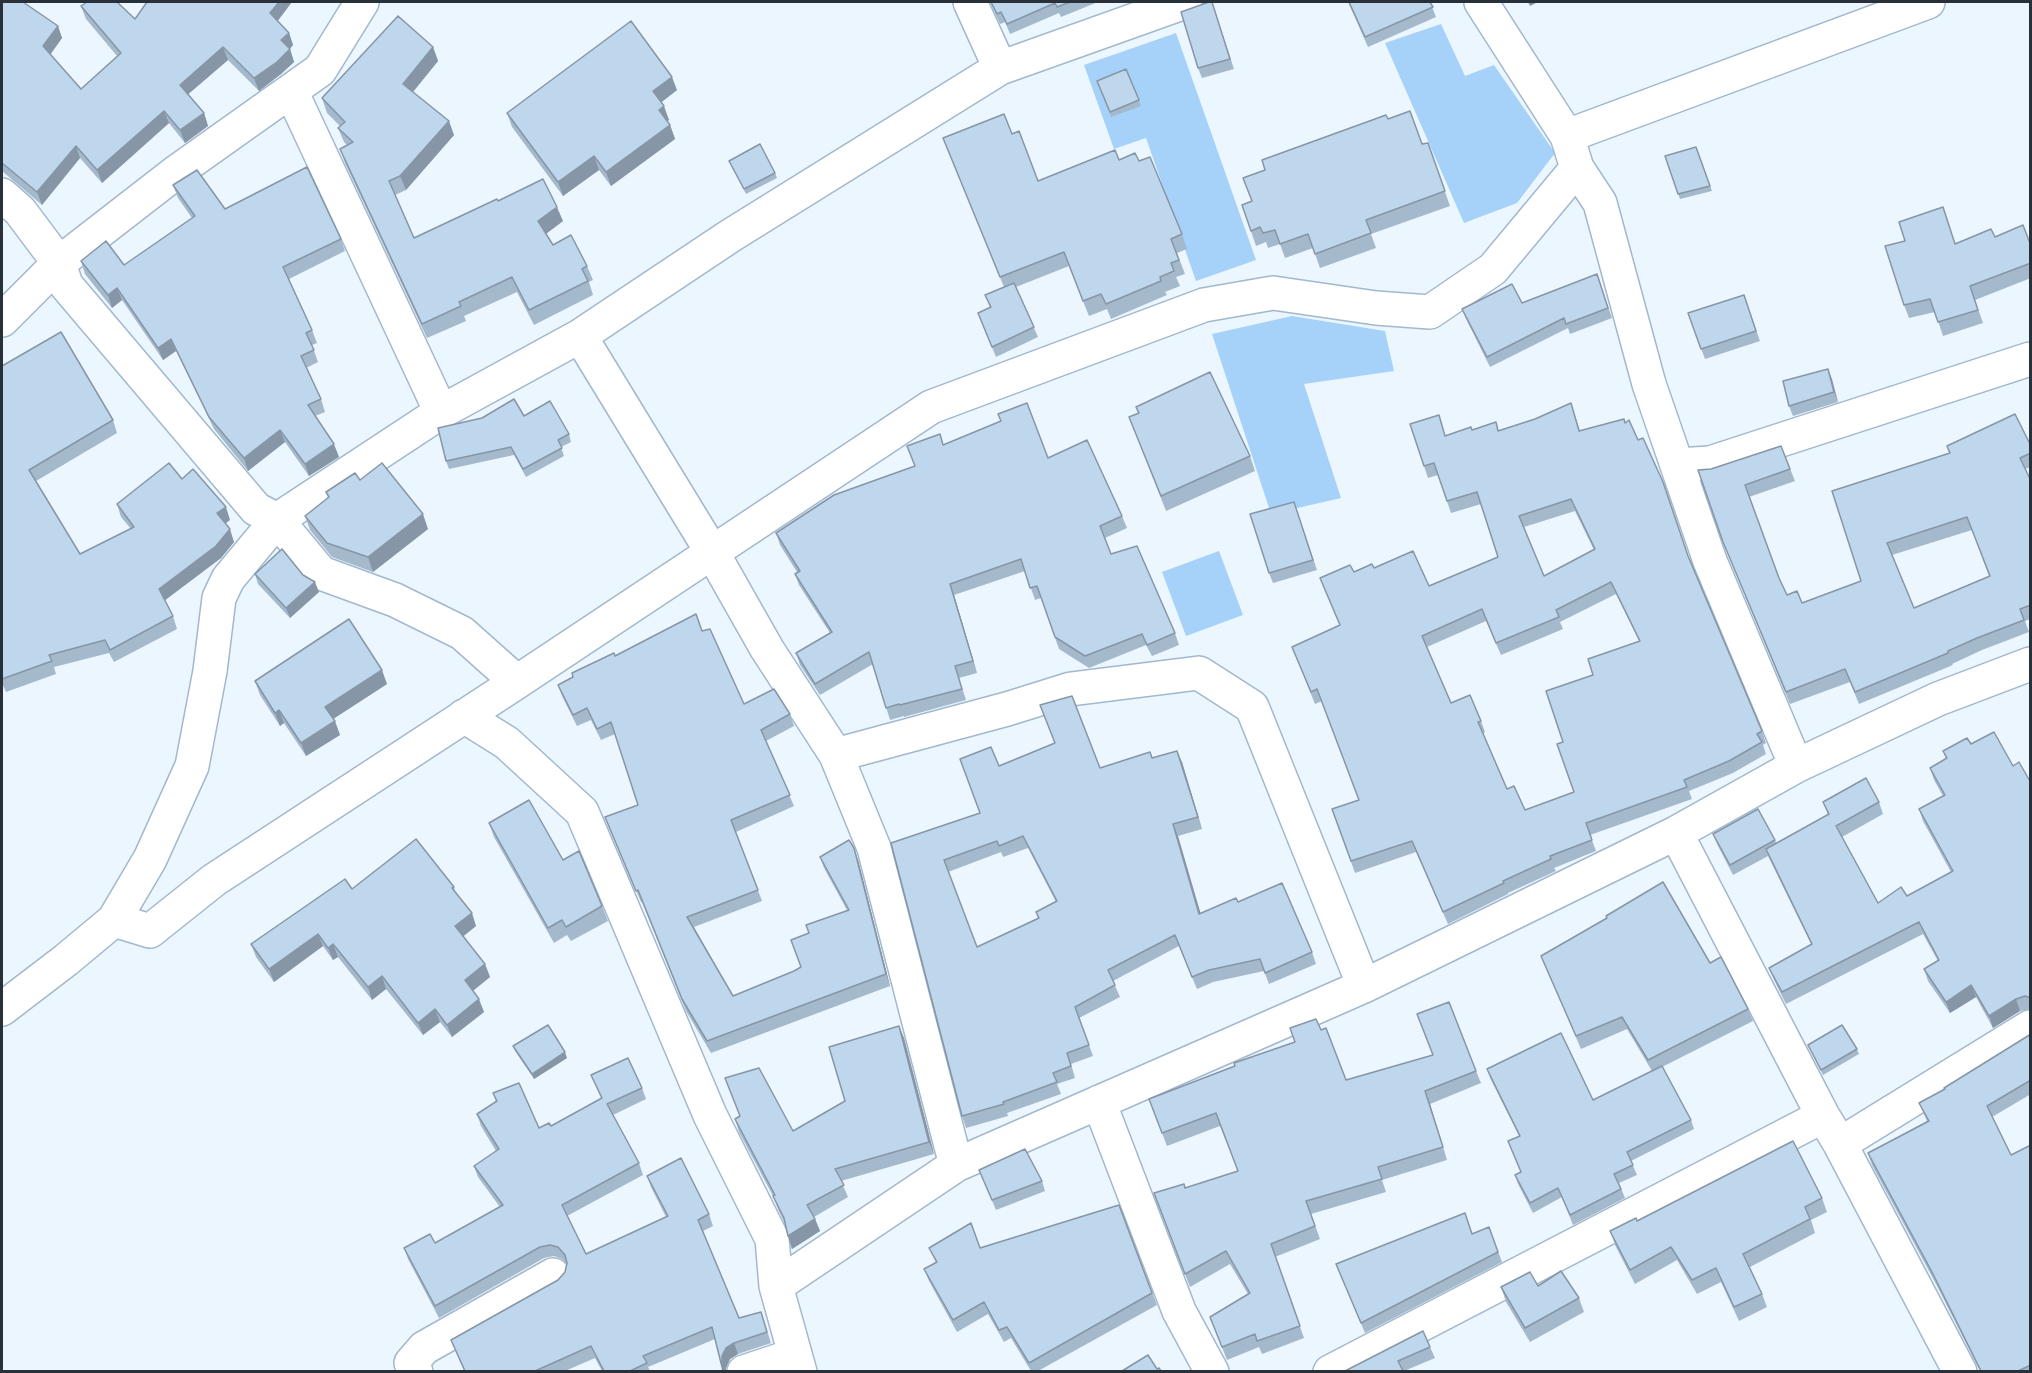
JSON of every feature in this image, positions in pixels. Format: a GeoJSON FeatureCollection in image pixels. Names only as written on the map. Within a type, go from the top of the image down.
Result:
{"type":"FeatureCollection","features":[{"type":"Feature","properties":{"kind":"street"},"geometry":{"type":"LineString","coordinates":[[2,320],[59,263],[176,173],[320,70],[363,2]]}},
{"type":"Feature","properties":{"kind":"street"},"geometry":{"type":"LineString","coordinates":[[970,2],[1000,68]]}},
{"type":"Feature","properties":{"kind":"street"},"geometry":{"type":"LineString","coordinates":[[2,1009],[114,920],[150,859],[192,766],[210,671],[219,598],[228,579],[277,520],[441,412],[580,336],[730,236],[1000,68],[1185,2]]}},
{"type":"Feature","properties":{"kind":"street"},"geometry":{"type":"LineString","coordinates":[[1481,2],[1567,136],[1577,168],[1600,203],[1649,384],[1710,561],[1796,766]]}},
{"type":"Feature","properties":{"kind":"street"},"geometry":{"type":"LineString","coordinates":[[1567,136],[1928,2]]}},
{"type":"Feature","properties":{"kind":"street"},"geometry":{"type":"LineString","coordinates":[[291,91],[441,412]]}},
{"type":"Feature","properties":{"kind":"street"},"geometry":{"type":"LineString","coordinates":[[114,920],[150,931],[214,880],[931,407],[1204,304],[1273,293],[1376,308],[1430,312],[1493,269],[1577,168]]}},
{"type":"Feature","properties":{"kind":"street"},"geometry":{"type":"LineString","coordinates":[[2,195],[20,212],[59,263],[66,285],[255,509],[277,520],[321,573],[395,600],[462,633],[517,682]]}},
{"type":"Feature","properties":{"kind":"street"},"geometry":{"type":"LineString","coordinates":[[580,336],[712,552],[767,649],[836,755],[874,848],[956,1165]]}},
{"type":"Feature","properties":{"kind":"street"},"geometry":{"type":"LineString","coordinates":[[1677,465],[1710,464],[2031,359]]}},
{"type":"Feature","properties":{"kind":"street"},"geometry":{"type":"LineString","coordinates":[[776,1286],[956,1165],[1364,986],[1676,833],[1796,766],[1938,699],[2031,664]]}},
{"type":"Feature","properties":{"kind":"street"},"geometry":{"type":"LineString","coordinates":[[836,755],[1007,709],[1071,689],[1199,673],[1252,707],[1364,986]]}},
{"type":"Feature","properties":{"kind":"street"},"geometry":{"type":"LineString","coordinates":[[464,716],[507,743],[582,812],[710,1115],[772,1239],[776,1286],[798,1363],[744,1371]]}},
{"type":"Feature","properties":{"kind":"street"},"geometry":{"type":"LineString","coordinates":[[1676,833],[1823,1116],[1960,1371]]}},
{"type":"Feature","properties":{"kind":"street"},"geometry":{"type":"LineString","coordinates":[[1840,1144],[2031,1027]]}},
{"type":"Feature","properties":{"kind":"street"},"geometry":{"type":"LineString","coordinates":[[1099,1102],[1179,1311],[1212,1371]]}},
{"type":"Feature","properties":{"kind":"street"},"geometry":{"type":"LineString","coordinates":[[1330,1371],[1823,1116]]}},
{"type":"Feature","properties":{"kind":"street"},"geometry":{"type":"LineString","coordinates":[[416,1371],[411,1363],[424,1348],[553,1275]]}},
{"type":"Feature","properties":{"kind":"shaded area"},"geometry":{"type":"Polygon","coordinates":[[[1441,24],[1465,76],[1494,65],[1555,153],[1517,203],[1464,223],[1385,43],[1441,24]]]}},
{"type":"Feature","properties":{"kind":"shaded area"},"geometry":{"type":"Polygon","coordinates":[[[1176,33],[1256,260],[1196,281],[1146,138],[1114,149],[1084,65],[1176,33]]]}},
{"type":"Feature","properties":{"kind":"shaded area"},"geometry":{"type":"Polygon","coordinates":[[[1292,316],[1385,331],[1394,371],[1304,384],[1341,498],[1271,514],[1212,334],[1292,316]]]}},
{"type":"Feature","properties":{"kind":"shaded area"},"geometry":{"type":"Polygon","coordinates":[[[1219,551],[1243,615],[1186,636],[1162,572],[1219,551]]]}},
{"type":"Feature","properties":{"kind":"building"},"geometry":{"type":"Polygon","coordinates":[[[2,2],[23,2],[58,26],[43,46],[81,89],[121,53],[81,6],[87,2],[117,2],[135,19],[147,2],[279,2],[270,13],[289,33],[281,40],[290,49],[277,62],[254,78],[223,47],[180,85],[204,113],[180,130],[164,111],[97,170],[76,146],[37,192],[2,163],[2,2]]]}},
{"type":"Feature","properties":{"kind":"building"},"geometry":{"type":"Polygon","coordinates":[[[991,2],[1070,2],[1057,7],[1055,3],[1007,24],[1001,12],[997,14],[991,2]]]}},
{"type":"Feature","properties":{"kind":"building"},"geometry":{"type":"Polygon","coordinates":[[[1212,2],[1230,59],[1198,68],[1181,12],[1212,2]]]}},
{"type":"Feature","properties":{"kind":"building"},"geometry":{"type":"Polygon","coordinates":[[[1349,2],[1430,2],[1433,7],[1365,37],[1349,2]]]}},
{"type":"Feature","properties":{"kind":"building"},"geometry":{"type":"Polygon","coordinates":[[[398,16],[433,47],[403,84],[449,121],[400,176],[389,181],[414,238],[543,179],[557,207],[538,221],[553,245],[571,235],[587,266],[582,269],[588,281],[529,310],[512,277],[459,302],[461,306],[422,324],[340,149],[353,142],[338,128],[345,122],[322,98],[398,16]]]}},
{"type":"Feature","properties":{"kind":"building"},"geometry":{"type":"Polygon","coordinates":[[[631,21],[672,77],[653,91],[664,106],[659,110],[670,125],[606,172],[594,156],[558,182],[507,113],[631,21]]]}},
{"type":"Feature","properties":{"kind":"building"},"geometry":{"type":"Polygon","coordinates":[[[1126,69],[1139,100],[1110,112],[1097,81],[1126,69]]]}},
{"type":"Feature","properties":{"kind":"building"},"geometry":{"type":"Polygon","coordinates":[[[1410,111],[1422,144],[1428,143],[1445,191],[1366,220],[1371,233],[1315,254],[1308,234],[1280,244],[1275,230],[1263,233],[1260,227],[1251,231],[1242,205],[1252,201],[1243,178],[1265,170],[1262,160],[1386,115],[1388,119],[1410,111]]]}},
{"type":"Feature","properties":{"kind":"building"},"geometry":{"type":"Polygon","coordinates":[[[1004,114],[1012,134],[1019,131],[1038,181],[1115,150],[1119,160],[1135,153],[1139,161],[1150,157],[1182,234],[1171,239],[1179,260],[1171,263],[1174,271],[1160,277],[1161,281],[1106,304],[1101,294],[1083,301],[1064,252],[1000,277],[943,138],[1004,114]]]}},
{"type":"Feature","properties":{"kind":"building"},"geometry":{"type":"Polygon","coordinates":[[[760,144],[775,173],[744,189],[729,161],[760,144]]]}},
{"type":"Feature","properties":{"kind":"building"},"geometry":{"type":"Polygon","coordinates":[[[1696,147],[1710,186],[1678,194],[1665,156],[1696,147]]]}},
{"type":"Feature","properties":{"kind":"building"},"geometry":{"type":"Polygon","coordinates":[[[307,167],[341,239],[283,267],[312,330],[306,333],[314,350],[301,356],[321,399],[308,405],[334,444],[305,464],[280,430],[244,458],[209,417],[171,339],[158,348],[117,288],[108,295],[81,261],[106,241],[124,265],[195,216],[173,185],[197,170],[225,209],[307,167]]]}},
{"type":"Feature","properties":{"kind":"building"},"geometry":{"type":"Polygon","coordinates":[[[1943,207],[1955,244],[1991,229],[1995,237],[2023,225],[2031,246],[2031,263],[1970,286],[1978,310],[1938,322],[1930,299],[1904,305],[1885,246],[1905,241],[1899,222],[1943,207]]]}},
{"type":"Feature","properties":{"kind":"building"},"geometry":{"type":"Polygon","coordinates":[[[1597,274],[1608,308],[1566,324],[1564,318],[1487,357],[1462,309],[1512,284],[1522,303],[1597,274]]]}},
{"type":"Feature","properties":{"kind":"building"},"geometry":{"type":"Polygon","coordinates":[[[1014,283],[1034,327],[992,347],[978,313],[991,307],[985,295],[1014,283]]]}},
{"type":"Feature","properties":{"kind":"building"},"geometry":{"type":"Polygon","coordinates":[[[1744,295],[1756,331],[1701,349],[1688,313],[1744,295]]]}},
{"type":"Feature","properties":{"kind":"building"},"geometry":{"type":"Polygon","coordinates":[[[61,332],[113,420],[29,470],[80,554],[134,527],[117,504],[169,463],[182,479],[193,469],[226,507],[217,513],[230,529],[216,546],[159,589],[173,616],[110,650],[105,640],[49,655],[52,661],[2,679],[2,366],[61,332]]]}},
{"type":"Feature","properties":{"kind":"building"},"geometry":{"type":"Polygon","coordinates":[[[1828,369],[1834,392],[1789,406],[1783,381],[1828,369]]]}},
{"type":"Feature","properties":{"kind":"building"},"geometry":{"type":"Polygon","coordinates":[[[1210,372],[1250,456],[1161,496],[1129,417],[1139,413],[1136,407],[1210,372]]]}},
{"type":"Feature","properties":{"kind":"building"},"geometry":{"type":"Polygon","coordinates":[[[514,399],[524,416],[550,401],[569,434],[558,440],[562,448],[523,469],[511,447],[446,461],[438,428],[482,418],[514,399]]]}},
{"type":"Feature","properties":{"kind":"building"},"geometry":{"type":"Polygon","coordinates":[[[1027,403],[1048,458],[1087,440],[1122,516],[1100,526],[1111,554],[1137,546],[1175,633],[1147,645],[1142,634],[1085,656],[1055,637],[1037,586],[1030,588],[1021,559],[950,584],[973,661],[955,666],[962,689],[886,708],[869,652],[815,684],[796,653],[832,632],[795,574],[800,571],[776,533],[834,495],[915,466],[907,446],[940,434],[943,445],[1001,421],[998,414],[1027,403]]]}},
{"type":"Feature","properties":{"kind":"building"},"geometry":{"type":"Polygon","coordinates":[[[1571,403],[1579,431],[1624,419],[1625,423],[1629,420],[1638,440],[1643,438],[1663,482],[1688,556],[1762,731],[1757,734],[1762,742],[1729,761],[1684,780],[1687,787],[1586,823],[1592,840],[1550,856],[1551,859],[1443,912],[1412,841],[1351,861],[1332,809],[1359,800],[1317,689],[1311,692],[1292,647],[1340,625],[1320,578],[1350,565],[1354,572],[1372,564],[1374,568],[1413,551],[1429,586],[1498,557],[1477,492],[1447,501],[1434,463],[1424,466],[1410,424],[1439,415],[1445,436],[1496,422],[1498,431],[1535,419],[1571,403]],[[1571,499],[1519,516],[1544,576],[1595,549],[1571,499]],[[1611,582],[1556,610],[1559,617],[1496,643],[1482,609],[1422,636],[1451,703],[1470,695],[1481,721],[1478,722],[1507,789],[1514,786],[1525,810],[1574,792],[1557,744],[1563,742],[1546,691],[1593,675],[1588,659],[1640,641],[1611,582]]]}},
{"type":"Feature","properties":{"kind":"building"},"geometry":{"type":"Polygon","coordinates":[[[2015,414],[2031,446],[2031,453],[2020,458],[2031,481],[2031,605],[2020,609],[2024,620],[1977,638],[1948,653],[1855,692],[1845,669],[1786,692],[1723,542],[1698,470],[1711,469],[1781,446],[1790,469],[1745,485],[1787,595],[1797,591],[1802,603],[1861,581],[1832,491],[1950,453],[1947,446],[2015,414]],[[1967,517],[1887,543],[1914,608],[1990,576],[1967,517]]]}},
{"type":"Feature","properties":{"kind":"building"},"geometry":{"type":"Polygon","coordinates":[[[382,463],[423,514],[368,557],[327,543],[305,516],[329,497],[326,492],[355,473],[360,480],[382,463]]]}},
{"type":"Feature","properties":{"kind":"building"},"geometry":{"type":"Polygon","coordinates":[[[1294,502],[1313,560],[1269,573],[1250,514],[1294,502]]]}},
{"type":"Feature","properties":{"kind":"building"},"geometry":{"type":"Polygon","coordinates":[[[282,549],[303,575],[315,582],[286,608],[255,574],[282,549]]]}},
{"type":"Feature","properties":{"kind":"building"},"geometry":{"type":"Polygon","coordinates":[[[696,614],[702,631],[710,629],[744,704],[774,689],[790,714],[761,730],[790,795],[731,820],[758,890],[687,917],[733,996],[794,971],[801,967],[791,940],[809,933],[806,925],[849,910],[820,857],[849,840],[854,848],[886,974],[707,1041],[682,999],[638,890],[636,891],[605,817],[638,805],[611,722],[597,729],[587,708],[573,715],[558,685],[573,677],[572,673],[614,653],[615,656],[696,614]]]}},
{"type":"Feature","properties":{"kind":"building"},"geometry":{"type":"Polygon","coordinates":[[[349,619],[382,670],[325,707],[335,721],[301,743],[279,710],[275,713],[255,681],[349,619]]]}},
{"type":"Feature","properties":{"kind":"building"},"geometry":{"type":"Polygon","coordinates":[[[1072,696],[1100,768],[1150,752],[1152,758],[1177,751],[1198,817],[1173,824],[1199,914],[1236,898],[1238,902],[1282,883],[1312,952],[1265,973],[1260,959],[1209,970],[1192,977],[1175,935],[1108,970],[1115,985],[1075,1007],[1089,1045],[1067,1053],[1071,1066],[1053,1073],[1057,1082],[1003,1102],[1004,1104],[962,1116],[891,843],[980,813],[960,759],[991,747],[999,766],[1055,743],[1040,705],[1072,696]],[[1023,836],[999,846],[997,841],[944,860],[977,947],[1039,918],[1036,912],[1057,901],[1023,836]]]}},
{"type":"Feature","properties":{"kind":"building"},"geometry":{"type":"Polygon","coordinates":[[[1994,732],[2013,766],[2019,762],[2031,783],[2031,998],[2025,996],[2016,999],[1989,1016],[1971,985],[1946,1002],[1924,969],[1939,960],[1919,922],[1782,992],[1769,968],[1812,944],[1766,849],[1829,814],[1823,802],[1866,778],[1879,802],[1836,826],[1878,903],[1901,887],[1907,896],[1953,871],[1919,809],[1945,795],[1930,768],[1947,758],[1943,751],[1967,738],[1971,744],[1994,732]]]}},
{"type":"Feature","properties":{"kind":"building"},"geometry":{"type":"Polygon","coordinates":[[[529,800],[563,860],[579,851],[602,906],[566,927],[562,920],[548,928],[489,823],[529,800]]]}},
{"type":"Feature","properties":{"kind":"building"},"geometry":{"type":"Polygon","coordinates":[[[1758,809],[1775,840],[1730,865],[1713,834],[1758,809]]]}},
{"type":"Feature","properties":{"kind":"building"},"geometry":{"type":"Polygon","coordinates":[[[416,839],[472,913],[455,926],[485,964],[465,980],[479,999],[447,1025],[435,1009],[418,1023],[382,976],[368,987],[333,944],[328,948],[318,934],[269,969],[251,944],[345,879],[352,889],[416,839]]]}},
{"type":"Feature","properties":{"kind":"building"},"geometry":{"type":"Polygon","coordinates":[[[1663,882],[1710,963],[1721,957],[1748,1009],[1648,1060],[1622,1017],[1576,1036],[1541,956],[1663,882]]]}},
{"type":"Feature","properties":{"kind":"building"},"geometry":{"type":"Polygon","coordinates":[[[1449,1002],[1476,1071],[1425,1091],[1443,1147],[1378,1167],[1382,1179],[1306,1201],[1315,1226],[1271,1244],[1300,1326],[1257,1341],[1255,1334],[1222,1347],[1210,1317],[1250,1293],[1226,1251],[1185,1274],[1154,1193],[1184,1184],[1185,1188],[1238,1171],[1216,1113],[1162,1133],[1149,1099],[1235,1066],[1234,1063],[1295,1042],[1290,1028],[1316,1019],[1321,1030],[1326,1028],[1346,1080],[1433,1055],[1417,1014],[1449,1002]]]}},
{"type":"Feature","properties":{"kind":"building"},"geometry":{"type":"Polygon","coordinates":[[[548,1025],[565,1052],[532,1074],[513,1046],[548,1025]]]}},
{"type":"Feature","properties":{"kind":"building"},"geometry":{"type":"Polygon","coordinates":[[[1842,1025],[1857,1049],[1821,1070],[1808,1045],[1842,1025]]]}},
{"type":"Feature","properties":{"kind":"building"},"geometry":{"type":"Polygon","coordinates":[[[899,1026],[929,1142],[835,1169],[844,1185],[807,1205],[815,1219],[788,1236],[784,1218],[773,1196],[775,1195],[735,1119],[740,1116],[725,1078],[759,1068],[793,1131],[845,1101],[829,1047],[899,1026]]]}},
{"type":"Feature","properties":{"kind":"building"},"geometry":{"type":"Polygon","coordinates":[[[1561,1033],[1593,1100],[1662,1066],[1691,1120],[1627,1152],[1633,1165],[1614,1174],[1621,1189],[1570,1215],[1558,1188],[1530,1203],[1515,1175],[1521,1172],[1508,1141],[1520,1136],[1487,1069],[1561,1033]]]}},
{"type":"Feature","properties":{"kind":"building"},"geometry":{"type":"Polygon","coordinates":[[[2031,1034],[2031,1080],[1987,1106],[2011,1155],[2031,1145],[2031,1365],[2018,1371],[1981,1371],[1932,1272],[1868,1153],[1929,1121],[1919,1103],[2031,1034]]]}},
{"type":"Feature","properties":{"kind":"building"},"geometry":{"type":"Polygon","coordinates":[[[628,1058],[642,1088],[607,1104],[639,1163],[562,1205],[586,1254],[668,1216],[647,1176],[681,1158],[709,1214],[698,1220],[739,1318],[761,1312],[767,1332],[726,1348],[722,1356],[722,1367],[712,1327],[643,1356],[647,1363],[630,1371],[604,1371],[591,1346],[535,1371],[465,1371],[451,1340],[558,1280],[565,1272],[567,1263],[565,1255],[558,1247],[550,1245],[540,1247],[435,1306],[404,1248],[430,1234],[435,1243],[503,1205],[474,1166],[499,1149],[477,1114],[497,1101],[493,1093],[519,1083],[539,1128],[549,1123],[551,1126],[602,1098],[591,1075],[628,1058]]]}},
{"type":"Feature","properties":{"kind":"building"},"geometry":{"type":"Polygon","coordinates":[[[1793,1141],[1822,1198],[1805,1207],[1810,1219],[1743,1254],[1762,1294],[1734,1307],[1716,1268],[1692,1280],[1671,1247],[1630,1270],[1610,1231],[1636,1218],[1637,1221],[1793,1141]]]}},
{"type":"Feature","properties":{"kind":"building"},"geometry":{"type":"Polygon","coordinates":[[[1025,1149],[1042,1181],[992,1200],[979,1170],[1025,1149]]]}},
{"type":"Feature","properties":{"kind":"building"},"geometry":{"type":"Polygon","coordinates":[[[1119,1205],[1152,1293],[1029,1363],[1007,1327],[999,1330],[984,1302],[953,1320],[924,1269],[937,1262],[929,1248],[971,1223],[980,1248],[1119,1205]]]}},
{"type":"Feature","properties":{"kind":"building"},"geometry":{"type":"Polygon","coordinates":[[[1465,1213],[1472,1234],[1489,1227],[1498,1252],[1361,1323],[1336,1264],[1465,1213]]]}},
{"type":"Feature","properties":{"kind":"building"},"geometry":{"type":"Polygon","coordinates":[[[1561,1271],[1579,1298],[1525,1328],[1501,1287],[1530,1272],[1538,1286],[1561,1271]]]}},
{"type":"Feature","properties":{"kind":"building"},"geometry":{"type":"Polygon","coordinates":[[[1423,1331],[1430,1347],[1398,1361],[1403,1371],[1345,1371],[1423,1331]]]}},
{"type":"Feature","properties":{"kind":"building"},"geometry":{"type":"Polygon","coordinates":[[[1148,1355],[1157,1369],[1161,1371],[1122,1371],[1148,1355]]]}}]}
